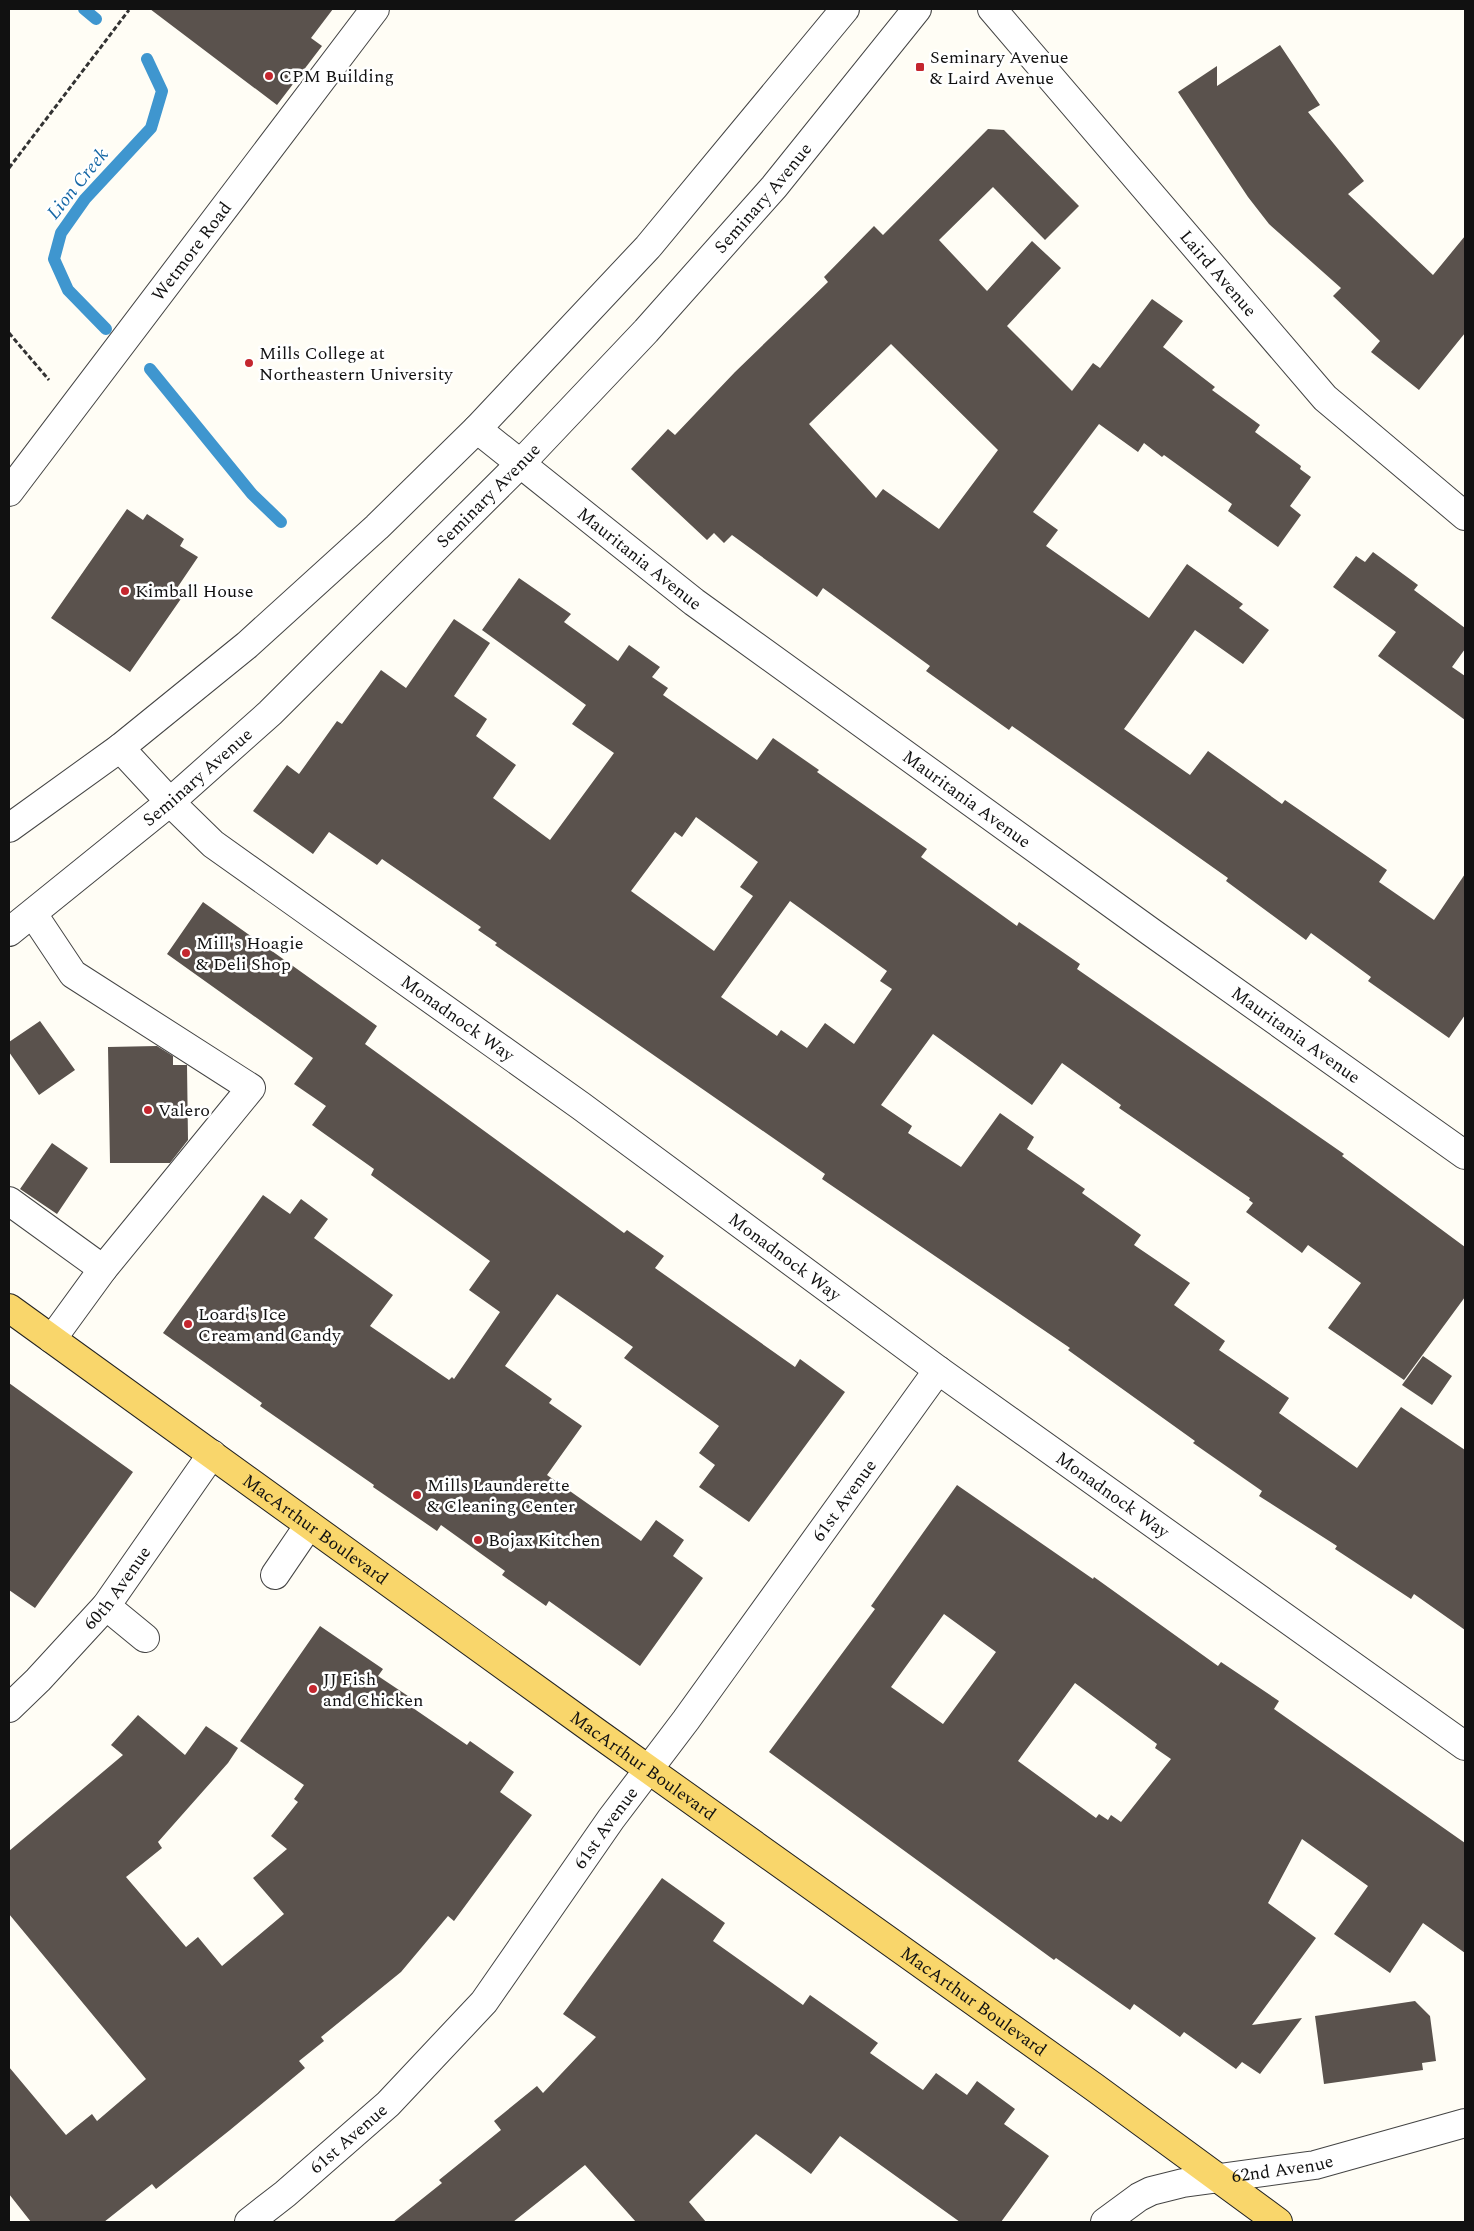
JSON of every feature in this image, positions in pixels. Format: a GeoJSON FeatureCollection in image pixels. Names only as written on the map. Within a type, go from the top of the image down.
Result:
{"type":"FeatureCollection","features":[{"type":"Feature","properties":{"kind":"main road","name":"MacArthur Boulevard"},"geometry":{"type":"LineString","coordinates":[[9,1308],[1094,2087],[1278,2222]]}},
{"type":"Feature","properties":{"kind":"street","name":"Wetmore Road"},"geometry":{"type":"LineString","coordinates":[[9,492],[375,9]]}},
{"type":"Feature","properties":{"kind":"street"},"geometry":{"type":"LineString","coordinates":[[9,828],[120,748],[247,645],[377,527],[477,429],[648,248],[845,9]]}},
{"type":"Feature","properties":{"kind":"street","name":"Seminary Avenue"},"geometry":{"type":"LineString","coordinates":[[9,932],[170,802],[270,713],[520,463],[646,331],[774,187],[917,9]]}},
{"type":"Feature","properties":{"kind":"street","name":"Laird Avenue"},"geometry":{"type":"LineString","coordinates":[[992,9],[1325,398],[1465,516]]}},
{"type":"Feature","properties":{"kind":"street","name":"Mauritania Avenue"},"geometry":{"type":"LineString","coordinates":[[477,429],[702,607],[1151,932],[1465,1154]]}},
{"type":"Feature","properties":{"kind":"street","name":"Monadnock Way"},"geometry":{"type":"LineString","coordinates":[[120,748],[170,802],[213,844],[580,1106],[938,1370],[1465,1746]]}},
{"type":"Feature","properties":{"kind":"street"},"geometry":{"type":"LineString","coordinates":[[33,914],[74,974],[251,1088],[103,1269],[52,1339]]}},
{"type":"Feature","properties":{"kind":"street"},"geometry":{"type":"LineString","coordinates":[[9,1200],[103,1269]]}},
{"type":"Feature","properties":{"kind":"street","name":"61st Avenue"},"geometry":{"type":"LineString","coordinates":[[249,2222],[388,2104],[484,2002],[610,1819],[649,1769],[938,1370]]}},
{"type":"Feature","properties":{"kind":"street","name":"60th Avenue"},"geometry":{"type":"LineString","coordinates":[[9,1708],[38,1680],[106,1606],[212,1454]]}},
{"type":"Feature","properties":{"kind":"street"},"geometry":{"type":"LineString","coordinates":[[275,1576],[309,1525]]}},
{"type":"Feature","properties":{"kind":"street"},"geometry":{"type":"LineString","coordinates":[[106,1606],[145,1638]]}},
{"type":"Feature","properties":{"kind":"street","name":"62nd Avenue"},"geometry":{"type":"LineString","coordinates":[[1105,2222],[1139,2197],[1151,2191],[1183,2183],[1315,2165],[1465,2123]]}},
{"type":"Feature","properties":{"kind":"path"},"geometry":{"type":"LineString","coordinates":[[9,168],[129,10]]}},
{"type":"Feature","properties":{"kind":"path"},"geometry":{"type":"LineString","coordinates":[[9,333],[74,407]]}},
{"type":"Feature","properties":{"kind":"building","name":"CPM Building"},"geometry":{"type":"Polygon","coordinates":[[[150,9],[333,9],[311,38],[322,46],[277,105],[150,9]]]}},
{"type":"Feature","properties":{"kind":"building"},"geometry":{"type":"Polygon","coordinates":[[[1280,45],[1320,105],[1308,112],[1364,181],[1348,194],[1433,275],[1465,236],[1465,333],[1419,390],[1371,352],[1380,341],[1333,296],[1341,288],[1269,224],[1248,197],[1178,92],[1217,66],[1217,86],[1280,45]]]}},
{"type":"Feature","properties":{"kind":"building"},"geometry":{"type":"Polygon","coordinates":[[[988,129],[1004,130],[1079,206],[1045,240],[993,187],[939,240],[987,291],[1032,241],[1061,268],[1007,326],[1072,391],[1093,363],[1100,368],[1152,299],[1183,321],[1163,347],[1215,387],[1212,390],[1260,425],[1255,432],[1301,466],[1300,469],[1311,477],[1290,506],[1301,515],[1278,547],[1228,511],[1232,504],[1164,455],[1162,457],[1144,443],[1138,452],[1099,424],[1033,512],[1058,530],[1046,546],[1149,618],[1187,564],[1243,604],[1239,608],[1269,630],[1243,664],[1195,630],[1124,729],[1190,775],[1208,751],[1282,804],[1285,800],[1387,870],[1379,882],[1434,920],[1465,874],[1465,1015],[1449,1038],[1368,981],[1371,977],[1311,933],[1306,940],[1226,881],[1228,878],[1012,726],[1009,730],[926,671],[930,666],[823,588],[817,597],[732,535],[724,543],[714,533],[707,540],[631,469],[668,429],[675,435],[735,372],[828,282],[824,277],[874,226],[883,235],[988,129]],[[891,344],[809,424],[876,498],[883,489],[939,529],[998,450],[891,344]]]}},
{"type":"Feature","properties":{"kind":"building","name":"Kimball House"},"geometry":{"type":"Polygon","coordinates":[[[127,509],[143,520],[147,514],[184,539],[180,546],[198,557],[177,588],[185,593],[130,672],[51,618],[127,509]]]}},
{"type":"Feature","properties":{"kind":"building"},"geometry":{"type":"Polygon","coordinates":[[[1373,552],[1418,585],[1414,590],[1465,628],[1465,649],[1452,667],[1465,676],[1465,720],[1378,656],[1396,632],[1333,587],[1356,556],[1365,562],[1373,552]]]}},
{"type":"Feature","properties":{"kind":"building"},"geometry":{"type":"Polygon","coordinates":[[[519,578],[571,614],[564,622],[618,661],[629,645],[660,667],[652,677],[668,688],[663,695],[757,760],[773,738],[819,770],[817,772],[927,849],[921,857],[1017,926],[1019,922],[1080,964],[1077,969],[1344,1154],[1342,1156],[1465,1247],[1465,1297],[1404,1380],[1328,1328],[1361,1283],[1308,1245],[1302,1253],[1246,1212],[1253,1203],[1249,1200],[1250,1198],[1119,1108],[1121,1105],[1062,1063],[1032,1105],[933,1034],[881,1105],[912,1126],[908,1133],[961,1167],[1000,1113],[1034,1137],[1027,1149],[1085,1189],[1082,1193],[1141,1235],[1134,1245],[1190,1283],[1174,1305],[1225,1341],[1219,1350],[1289,1398],[1279,1413],[1357,1468],[1401,1407],[1465,1450],[1465,1630],[1414,1594],[1411,1599],[1335,1549],[1337,1546],[1259,1496],[1262,1491],[1193,1443],[1195,1441],[1068,1350],[1070,1348],[822,1179],[825,1174],[495,945],[497,943],[478,930],[481,927],[382,859],[377,865],[329,832],[313,854],[253,811],[287,765],[299,774],[337,721],[342,724],[381,670],[406,688],[454,619],[490,643],[454,696],[487,719],[476,736],[516,765],[493,798],[550,840],[614,753],[572,724],[586,705],[482,630],[519,578]],[[696,817],[682,837],[675,832],[631,891],[714,951],[753,896],[740,887],[758,862],[696,817]],[[790,901],[721,997],[777,1036],[781,1030],[807,1048],[825,1023],[854,1044],[892,989],[880,981],[887,971],[790,901]]]}},
{"type":"Feature","properties":{"kind":"building"},"geometry":{"type":"Polygon","coordinates":[[[203,902],[377,1026],[365,1044],[624,1233],[627,1230],[664,1256],[655,1268],[795,1367],[800,1359],[845,1392],[749,1522],[699,1487],[715,1465],[699,1453],[719,1426],[624,1358],[633,1347],[557,1294],[505,1366],[552,1399],[549,1403],[582,1426],[547,1475],[641,1541],[656,1520],[684,1540],[673,1556],[703,1578],[640,1666],[549,1601],[546,1606],[502,1575],[505,1571],[441,1525],[437,1531],[373,1487],[374,1485],[260,1406],[262,1403],[163,1333],[263,1195],[290,1214],[301,1199],[328,1219],[314,1238],[393,1295],[370,1326],[449,1380],[452,1377],[454,1379],[500,1312],[469,1290],[490,1261],[371,1175],[374,1169],[312,1125],[326,1106],[294,1084],[313,1058],[167,954],[203,902]]]}},
{"type":"Feature","properties":{"kind":"building"},"geometry":{"type":"Polygon","coordinates":[[[40,1021],[75,1070],[39,1095],[9,1052],[9,1042],[40,1021]]]}},
{"type":"Feature","properties":{"kind":"building","name":"Valero"},"geometry":{"type":"Polygon","coordinates":[[[157,1046],[173,1056],[173,1065],[187,1065],[188,1140],[170,1163],[110,1163],[108,1047],[157,1046]]]}},
{"type":"Feature","properties":{"kind":"building"},"geometry":{"type":"Polygon","coordinates":[[[52,1143],[88,1168],[57,1214],[20,1189],[52,1143]]]}},
{"type":"Feature","properties":{"kind":"building"},"geometry":{"type":"Polygon","coordinates":[[[1423,1356],[1452,1376],[1432,1405],[1402,1385],[1423,1356]]]}},
{"type":"Feature","properties":{"kind":"building"},"geometry":{"type":"Polygon","coordinates":[[[9,1383],[133,1472],[35,1608],[9,1590],[9,1383]]]}},
{"type":"Feature","properties":{"kind":"building"},"geometry":{"type":"Polygon","coordinates":[[[957,1485],[1093,1579],[1094,1577],[1218,1666],[1221,1662],[1279,1701],[1274,1709],[1465,1843],[1465,1953],[1423,1923],[1390,1973],[1334,1934],[1368,1886],[1302,1839],[1268,1903],[1316,1938],[1252,2025],[1302,2018],[1260,2074],[1242,2062],[1236,2069],[1184,2032],[1180,2037],[1134,2004],[1130,2010],[1056,1958],[1054,1960],[769,1752],[875,1609],[871,1606],[957,1485]],[[944,1614],[891,1687],[943,1724],[996,1652],[944,1614]],[[1075,1683],[1018,1761],[1096,1818],[1099,1814],[1108,1820],[1111,1815],[1121,1822],[1171,1759],[1155,1748],[1157,1744],[1075,1683]]]}},
{"type":"Feature","properties":{"kind":"building"},"geometry":{"type":"Polygon","coordinates":[[[320,1626],[383,1669],[378,1676],[414,1700],[410,1706],[467,1745],[470,1741],[514,1772],[500,1792],[532,1815],[454,1921],[448,1916],[401,1972],[321,2037],[324,2041],[299,2061],[305,2068],[230,2130],[156,2189],[152,2184],[104,2222],[31,2222],[9,2194],[9,2067],[66,2135],[92,2114],[97,2121],[146,2079],[9,1914],[9,1851],[123,1755],[111,1745],[138,1715],[185,1755],[206,1726],[238,1748],[228,1763],[158,1842],[162,1848],[126,1877],[186,1947],[198,1937],[222,1966],[284,1914],[253,1878],[287,1849],[271,1836],[298,1802],[294,1799],[304,1785],[240,1741],[320,1626]]]}},
{"type":"Feature","properties":{"kind":"building"},"geometry":{"type":"Polygon","coordinates":[[[662,1878],[725,1923],[713,1941],[803,2005],[810,1995],[878,2043],[870,2053],[923,2090],[936,2073],[967,2095],[977,2081],[1015,2109],[1004,2124],[1049,2156],[1001,2222],[960,2222],[840,2136],[811,2174],[756,2134],[689,2202],[706,2222],[636,2222],[585,2165],[513,2222],[393,2222],[442,2183],[439,2180],[501,2130],[494,2121],[537,2086],[543,2093],[596,2037],[563,2014],[662,1878]]]}},
{"type":"Feature","properties":{"kind":"building"},"geometry":{"type":"Polygon","coordinates":[[[1415,2001],[1430,2016],[1436,2061],[1422,2063],[1423,2070],[1324,2084],[1315,2016],[1415,2001]]]}},
{"type":"Feature","properties":{"kind":"waterway","name":"Lion Creek"},"geometry":{"type":"LineString","coordinates":[[84,9],[96,19]]}},
{"type":"Feature","properties":{"kind":"waterway","name":"Lion Creek"},"geometry":{"type":"LineString","coordinates":[[106,329],[68,290],[54,259],[61,233],[85,199],[151,128],[162,91],[147,59]]}},
{"type":"Feature","properties":{"kind":"waterway","name":"Lion Creek"},"geometry":{"type":"LineString","coordinates":[[150,369],[252,494],[281,522]]}},
{"type":"Feature","properties":{"kind":"place","name":"Seminary Avenue & Laird Avenue"},"geometry":{"type":"Point","coordinates":[920,67]}},
{"type":"Feature","properties":{"kind":"place","name":"CPM Building"},"geometry":{"type":"Point","coordinates":[269,76]}},
{"type":"Feature","properties":{"kind":"place","name":"Mills College at Northeastern University"},"geometry":{"type":"Point","coordinates":[249,363]}},
{"type":"Feature","properties":{"kind":"place","name":"Kimball House"},"geometry":{"type":"Point","coordinates":[125,591]}},
{"type":"Feature","properties":{"kind":"place","name":"Mill's Hoagie & Deli Shop"},"geometry":{"type":"Point","coordinates":[186,953]}},
{"type":"Feature","properties":{"kind":"place","name":"Valero"},"geometry":{"type":"Point","coordinates":[148,1110]}},
{"type":"Feature","properties":{"kind":"place","name":"Loard's Ice Cream and Candy"},"geometry":{"type":"Point","coordinates":[188,1324]}},
{"type":"Feature","properties":{"kind":"place","name":"Mills Launderette & Cleaning Center"},"geometry":{"type":"Point","coordinates":[417,1495]}},
{"type":"Feature","properties":{"kind":"place","name":"Bojax Kitchen"},"geometry":{"type":"Point","coordinates":[478,1540]}},
{"type":"Feature","properties":{"kind":"place","name":"JJ Fish and Chicken"},"geometry":{"type":"Point","coordinates":[313,1689]}}]}
